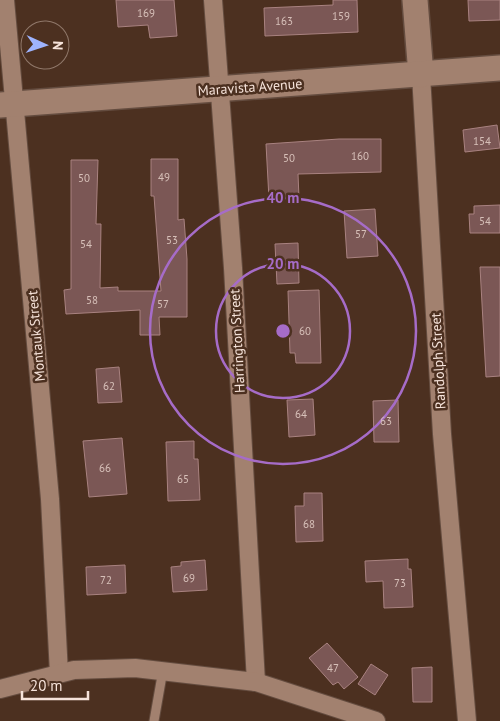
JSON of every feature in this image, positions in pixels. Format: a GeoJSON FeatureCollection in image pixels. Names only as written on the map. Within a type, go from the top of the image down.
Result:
{"type":"FeatureCollection","features":[{"type":"Feature","properties":{"kind":"main road","name":"Randolph Street"},"geometry":{"type":"LineString","coordinates":[[415,0],[421,75]]}},
{"type":"Feature","properties":{"kind":"main road","name":"Maravista Avenue"},"geometry":{"type":"LineString","coordinates":[[7,104],[500,68]]}},
{"type":"Feature","properties":{"kind":"street","name":"Montauk Street"},"geometry":{"type":"LineString","coordinates":[[5,0],[7,104],[50,499],[59,674]]}},
{"type":"Feature","properties":{"kind":"street","name":"Harrington Street"},"geometry":{"type":"LineString","coordinates":[[213,0],[233,268],[256,682]]}},
{"type":"Feature","properties":{"kind":"street","name":"Randolph Street"},"geometry":{"type":"LineString","coordinates":[[421,75],[442,434],[467,721]]}},
{"type":"Feature","properties":{"kind":"street"},"geometry":{"type":"LineString","coordinates":[[0,689],[91,668],[163,670],[256,682],[376,721]]}},
{"type":"Feature","properties":{"kind":"lane"},"geometry":{"type":"LineString","coordinates":[[154,721],[163,670]]}},
{"type":"Feature","properties":{"kind":"building"},"geometry":{"type":"Polygon","coordinates":[[[116,0],[174,0],[177,36],[150,38],[148,25],[118,27],[116,0]]]}},
{"type":"Feature","properties":{"kind":"building"},"geometry":{"type":"Polygon","coordinates":[[[333,0],[357,0],[358,32],[265,36],[264,8],[333,5],[333,0]]]}},
{"type":"Feature","properties":{"kind":"building"},"geometry":{"type":"Polygon","coordinates":[[[468,0],[500,0],[500,20],[469,21],[468,0]]]}},
{"type":"Feature","properties":{"kind":"building"},"geometry":{"type":"Polygon","coordinates":[[[497,125],[500,148],[465,152],[463,130],[497,125]]]}},
{"type":"Feature","properties":{"kind":"building"},"geometry":{"type":"Polygon","coordinates":[[[339,139],[381,139],[381,172],[298,174],[299,198],[269,199],[266,144],[339,139]]]}},
{"type":"Feature","properties":{"kind":"building"},"geometry":{"type":"Polygon","coordinates":[[[151,159],[178,159],[178,220],[184,219],[187,259],[187,317],[159,317],[160,335],[140,335],[140,310],[66,314],[64,290],[71,289],[71,160],[98,160],[96,224],[101,224],[100,288],[118,287],[118,291],[161,291],[154,196],[151,196],[151,159]]]}},
{"type":"Feature","properties":{"kind":"building"},"geometry":{"type":"Polygon","coordinates":[[[500,205],[500,233],[470,233],[469,214],[474,214],[474,206],[500,205]]]}},
{"type":"Feature","properties":{"kind":"building"},"geometry":{"type":"Polygon","coordinates":[[[375,209],[378,256],[347,258],[344,211],[375,209]]]}},
{"type":"Feature","properties":{"kind":"building"},"geometry":{"type":"Polygon","coordinates":[[[298,243],[299,283],[277,284],[275,244],[298,243]]]}},
{"type":"Feature","properties":{"kind":"building"},"geometry":{"type":"Polygon","coordinates":[[[480,267],[500,267],[500,376],[486,377],[480,267]]]}},
{"type":"Feature","properties":{"kind":"building"},"geometry":{"type":"Polygon","coordinates":[[[319,290],[321,363],[296,363],[295,353],[290,353],[288,291],[319,290]]]}},
{"type":"Feature","properties":{"kind":"building"},"geometry":{"type":"Polygon","coordinates":[[[119,367],[122,402],[98,403],[96,369],[119,367]]]}},
{"type":"Feature","properties":{"kind":"building"},"geometry":{"type":"Polygon","coordinates":[[[313,399],[315,435],[289,437],[287,400],[313,399]]]}},
{"type":"Feature","properties":{"kind":"building"},"geometry":{"type":"Polygon","coordinates":[[[398,400],[399,442],[374,442],[373,401],[398,400]]]}},
{"type":"Feature","properties":{"kind":"building"},"geometry":{"type":"Polygon","coordinates":[[[122,438],[127,494],[89,497],[83,441],[122,438]]]}},
{"type":"Feature","properties":{"kind":"building"},"geometry":{"type":"Polygon","coordinates":[[[194,441],[194,459],[198,459],[200,500],[168,501],[166,442],[194,441]]]}},
{"type":"Feature","properties":{"kind":"building"},"geometry":{"type":"Polygon","coordinates":[[[304,493],[322,493],[323,541],[296,542],[295,506],[304,506],[304,493]]]}},
{"type":"Feature","properties":{"kind":"building"},"geometry":{"type":"Polygon","coordinates":[[[408,559],[408,569],[411,569],[413,607],[384,608],[383,581],[366,582],[365,561],[408,559]]]}},
{"type":"Feature","properties":{"kind":"building"},"geometry":{"type":"Polygon","coordinates":[[[205,560],[207,590],[173,592],[171,567],[181,566],[181,562],[205,560]]]}},
{"type":"Feature","properties":{"kind":"building"},"geometry":{"type":"Polygon","coordinates":[[[125,565],[126,593],[87,595],[86,567],[125,565]]]}},
{"type":"Feature","properties":{"kind":"building"},"geometry":{"type":"Polygon","coordinates":[[[327,643],[358,677],[344,689],[338,682],[333,685],[309,658],[327,643]]]}},
{"type":"Feature","properties":{"kind":"building"},"geometry":{"type":"Polygon","coordinates":[[[371,664],[388,675],[375,695],[358,684],[371,664]]]}},
{"type":"Feature","properties":{"kind":"building"},"geometry":{"type":"Polygon","coordinates":[[[432,667],[432,702],[413,702],[412,668],[432,667]]]}}]}
